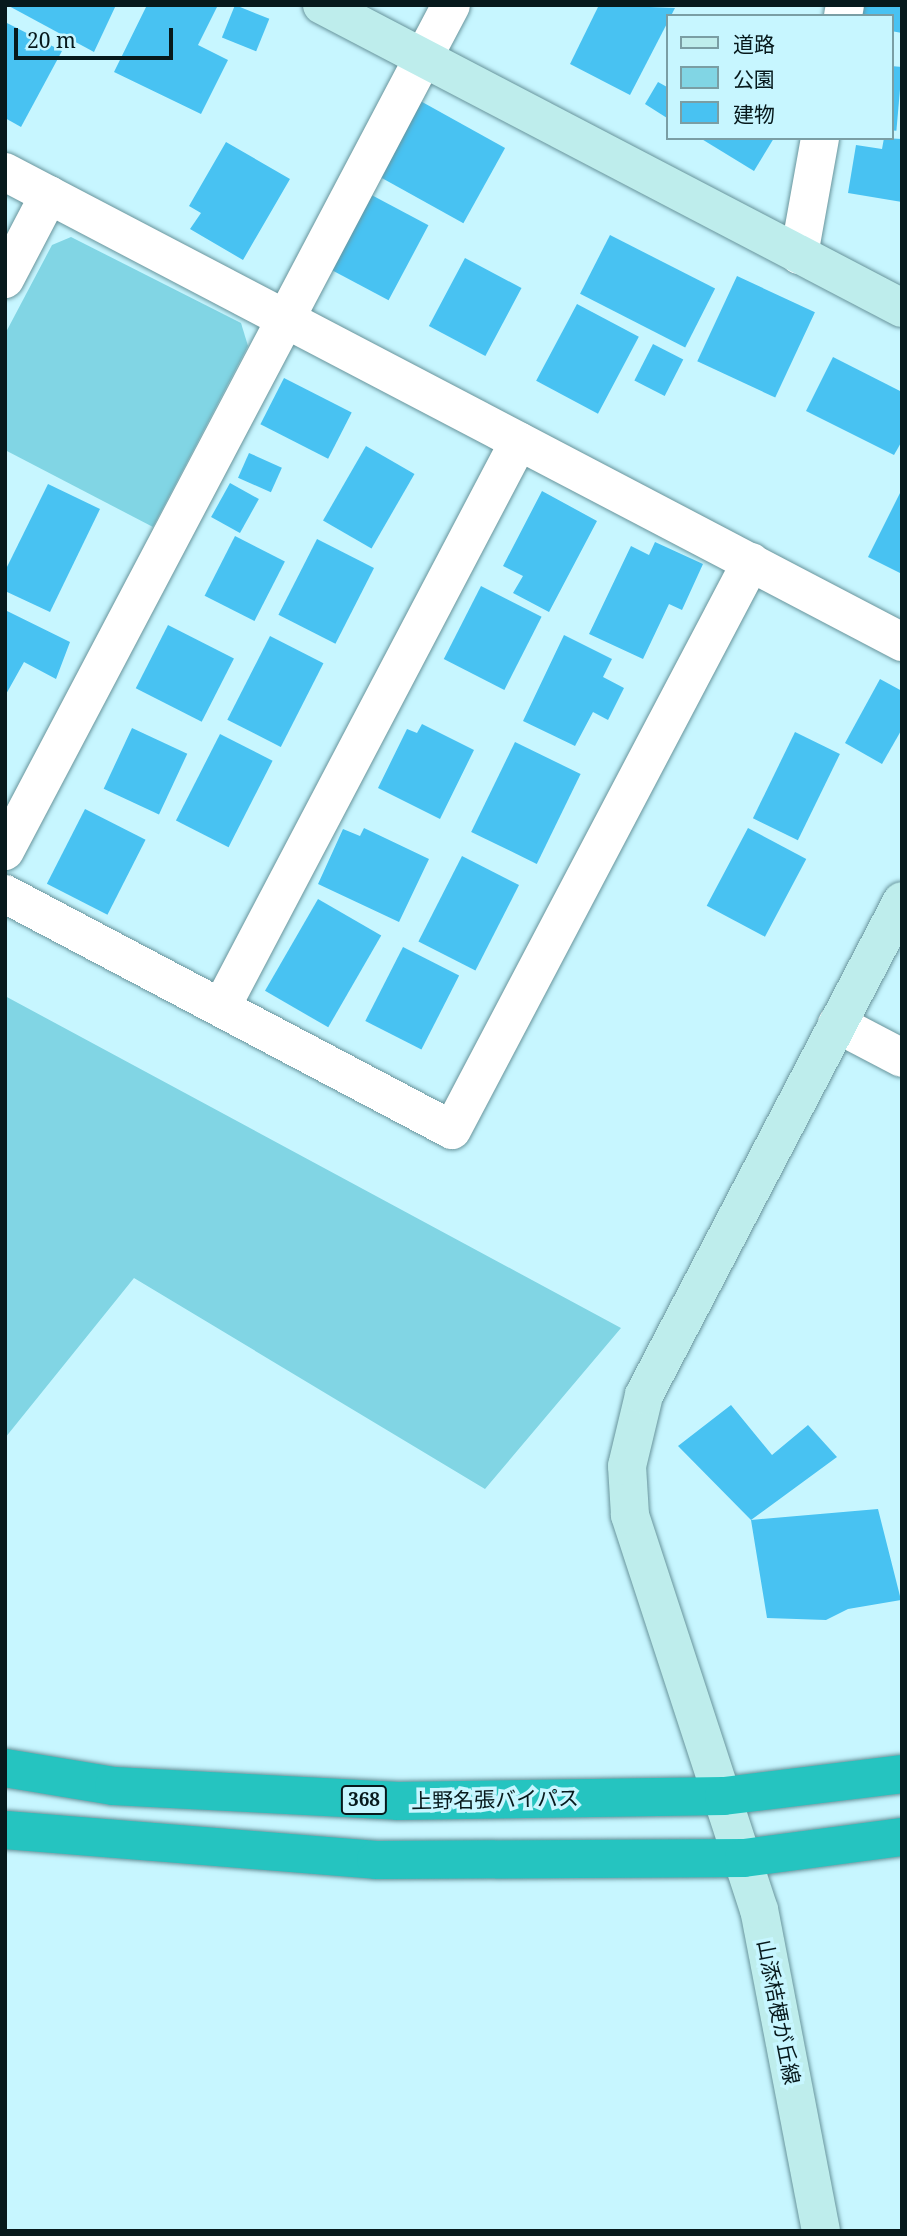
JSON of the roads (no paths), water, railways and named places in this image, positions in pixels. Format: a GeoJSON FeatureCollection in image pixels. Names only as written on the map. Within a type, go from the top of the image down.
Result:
{"type":"FeatureCollection","features":[{"type":"Feature","properties":{"kind":"highway","name":"上野名張バイパス"},"geometry":{"type":"LineString","coordinates":[[5,1768],[114,1786],[398,1801],[724,1796],[902,1774]]}},
{"type":"Feature","properties":{"kind":"highway"},"geometry":{"type":"LineString","coordinates":[[5,1830],[376,1860],[744,1858],[902,1838]]}},
{"type":"Feature","properties":{"kind":"street"},"geometry":{"type":"LineString","coordinates":[[322,5],[902,308]]}},
{"type":"Feature","properties":{"kind":"street"},"geometry":{"type":"LineString","coordinates":[[5,851],[283,319],[451,5]]}},
{"type":"Feature","properties":{"kind":"street"},"geometry":{"type":"LineString","coordinates":[[799,255],[820,140]]}},
{"type":"Feature","properties":{"kind":"street"},"geometry":{"type":"LineString","coordinates":[[5,172],[902,642]]}},
{"type":"Feature","properties":{"kind":"street"},"geometry":{"type":"LineString","coordinates":[[5,279],[49,195]]}},
{"type":"Feature","properties":{"kind":"street"},"geometry":{"type":"LineString","coordinates":[[222,1006],[519,442]]}},
{"type":"Feature","properties":{"kind":"street"},"geometry":{"type":"LineString","coordinates":[[5,894],[222,1006],[452,1130],[751,562]]}},
{"type":"Feature","properties":{"kind":"street","name":"山添桔梗が丘線"},"geometry":{"type":"LineString","coordinates":[[821,2231],[759,1910],[724,1796],[633,1527],[627,1466],[644,1395],[902,901]]}},
{"type":"Feature","properties":{"kind":"street"},"geometry":{"type":"LineString","coordinates":[[837,1024],[902,1058]]}}]}
